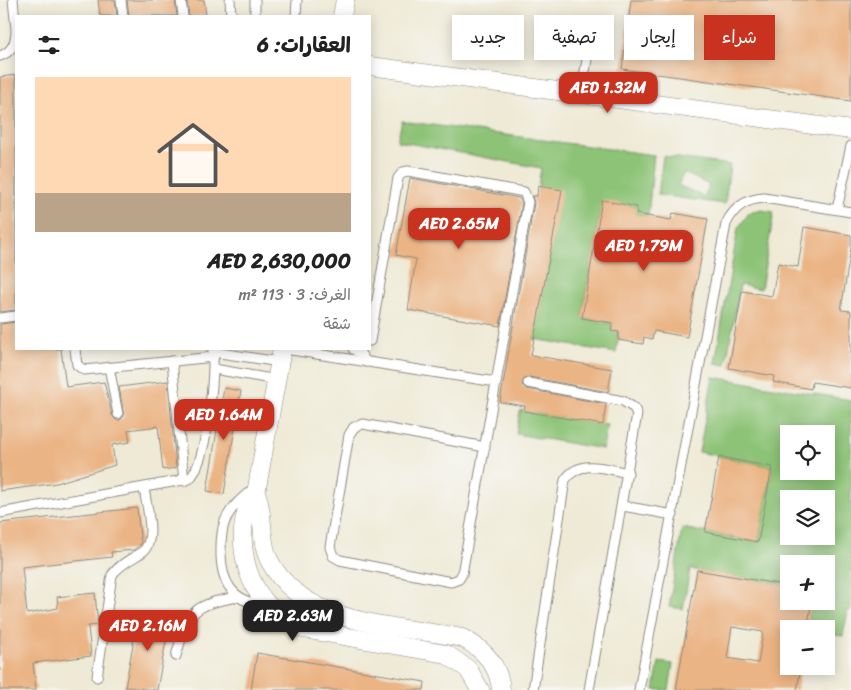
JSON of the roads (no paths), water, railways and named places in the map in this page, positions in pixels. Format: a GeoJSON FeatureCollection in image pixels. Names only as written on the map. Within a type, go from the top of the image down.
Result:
{"type":"FeatureCollection","features":[{"type":"Feature","properties":{"kind":"street"},"geometry":{"type":"LineString","coordinates":[[342,15],[345,0]]}},
{"type":"Feature","properties":{"kind":"street"},"geometry":{"type":"LineString","coordinates":[[371,66],[851,130]]}},
{"type":"Feature","properties":{"kind":"street"},"geometry":{"type":"LineString","coordinates":[[282,353],[257,489],[248,509],[244,549],[247,570],[256,589],[268,606],[284,619],[303,629],[446,654],[468,669],[480,690]]}},
{"type":"Feature","properties":{"kind":"street"},"geometry":{"type":"LineString","coordinates":[[257,489],[264,543],[269,559],[294,592],[312,605],[333,614],[462,638],[476,645],[487,655],[495,668],[501,690]]}},
{"type":"Feature","properties":{"kind":"lane"},"geometry":{"type":"LineString","coordinates":[[12,0],[15,22]]}},
{"type":"Feature","properties":{"kind":"lane"},"geometry":{"type":"LineString","coordinates":[[121,0],[123,15]]}},
{"type":"Feature","properties":{"kind":"lane"},"geometry":{"type":"LineString","coordinates":[[182,0],[183,15]]}},
{"type":"Feature","properties":{"kind":"lane"},"geometry":{"type":"LineString","coordinates":[[230,0],[231,15]]}},
{"type":"Feature","properties":{"kind":"lane"},"geometry":{"type":"LineString","coordinates":[[255,0],[255,15]]}},
{"type":"Feature","properties":{"kind":"lane"},"geometry":{"type":"LineString","coordinates":[[296,15],[297,0]]}},
{"type":"Feature","properties":{"kind":"lane"},"geometry":{"type":"LineString","coordinates":[[0,56],[14,49]]}},
{"type":"Feature","properties":{"kind":"lane"},"geometry":{"type":"LineString","coordinates":[[582,94],[587,60]]}},
{"type":"Feature","properties":{"kind":"lane"},"geometry":{"type":"LineString","coordinates":[[837,209],[851,146]]}},
{"type":"Feature","properties":{"kind":"lane"},"geometry":{"type":"LineString","coordinates":[[371,335],[398,178],[401,174],[408,171],[519,189],[526,194],[528,202],[485,447],[462,574],[458,579],[450,582],[340,560],[333,556],[330,547],[349,435],[354,427],[363,424],[485,447]]}},
{"type":"Feature","properties":{"kind":"lane"},"geometry":{"type":"LineString","coordinates":[[639,690],[726,224],[730,215],[745,202],[764,198],[851,212]]}},
{"type":"Feature","properties":{"kind":"lane"},"geometry":{"type":"LineString","coordinates":[[0,318],[15,316]]}},
{"type":"Feature","properties":{"kind":"lane"},"geometry":{"type":"LineString","coordinates":[[74,350],[77,365],[80,369],[88,370],[172,361],[214,353],[282,353],[366,362],[496,382]]}},
{"type":"Feature","properties":{"kind":"lane"},"geometry":{"type":"LineString","coordinates":[[355,350],[360,353],[366,362]]}},
{"type":"Feature","properties":{"kind":"lane"},"geometry":{"type":"LineString","coordinates":[[366,362],[369,350]]}},
{"type":"Feature","properties":{"kind":"lane"},"geometry":{"type":"LineString","coordinates":[[0,513],[184,481],[192,476],[198,468],[206,430],[214,369],[214,353]]}},
{"type":"Feature","properties":{"kind":"lane"},"geometry":{"type":"LineString","coordinates":[[172,361],[184,481]]}},
{"type":"Feature","properties":{"kind":"lane"},"geometry":{"type":"LineString","coordinates":[[109,367],[118,414]]}},
{"type":"Feature","properties":{"kind":"lane"},"geometry":{"type":"LineString","coordinates":[[214,369],[277,380]]}},
{"type":"Feature","properties":{"kind":"lane"},"geometry":{"type":"LineString","coordinates":[[528,383],[629,404],[634,408],[637,421],[589,690]]}},
{"type":"Feature","properties":{"kind":"lane"},"geometry":{"type":"LineString","coordinates":[[533,690],[565,480],[569,474],[584,466],[628,473]]}},
{"type":"Feature","properties":{"kind":"lane"},"geometry":{"type":"LineString","coordinates":[[97,677],[112,575],[120,566],[144,551],[150,538],[144,488]]}},
{"type":"Feature","properties":{"kind":"lane"},"geometry":{"type":"LineString","coordinates":[[257,489],[233,507],[225,522],[221,538],[221,563],[223,575],[229,587],[238,596],[248,602],[268,606]]}},
{"type":"Feature","properties":{"kind":"lane"},"geometry":{"type":"LineString","coordinates":[[623,506],[673,515]]}},
{"type":"Feature","properties":{"kind":"lane"},"geometry":{"type":"LineString","coordinates":[[176,656],[185,624],[192,615],[206,604],[238,596]]}}]}
